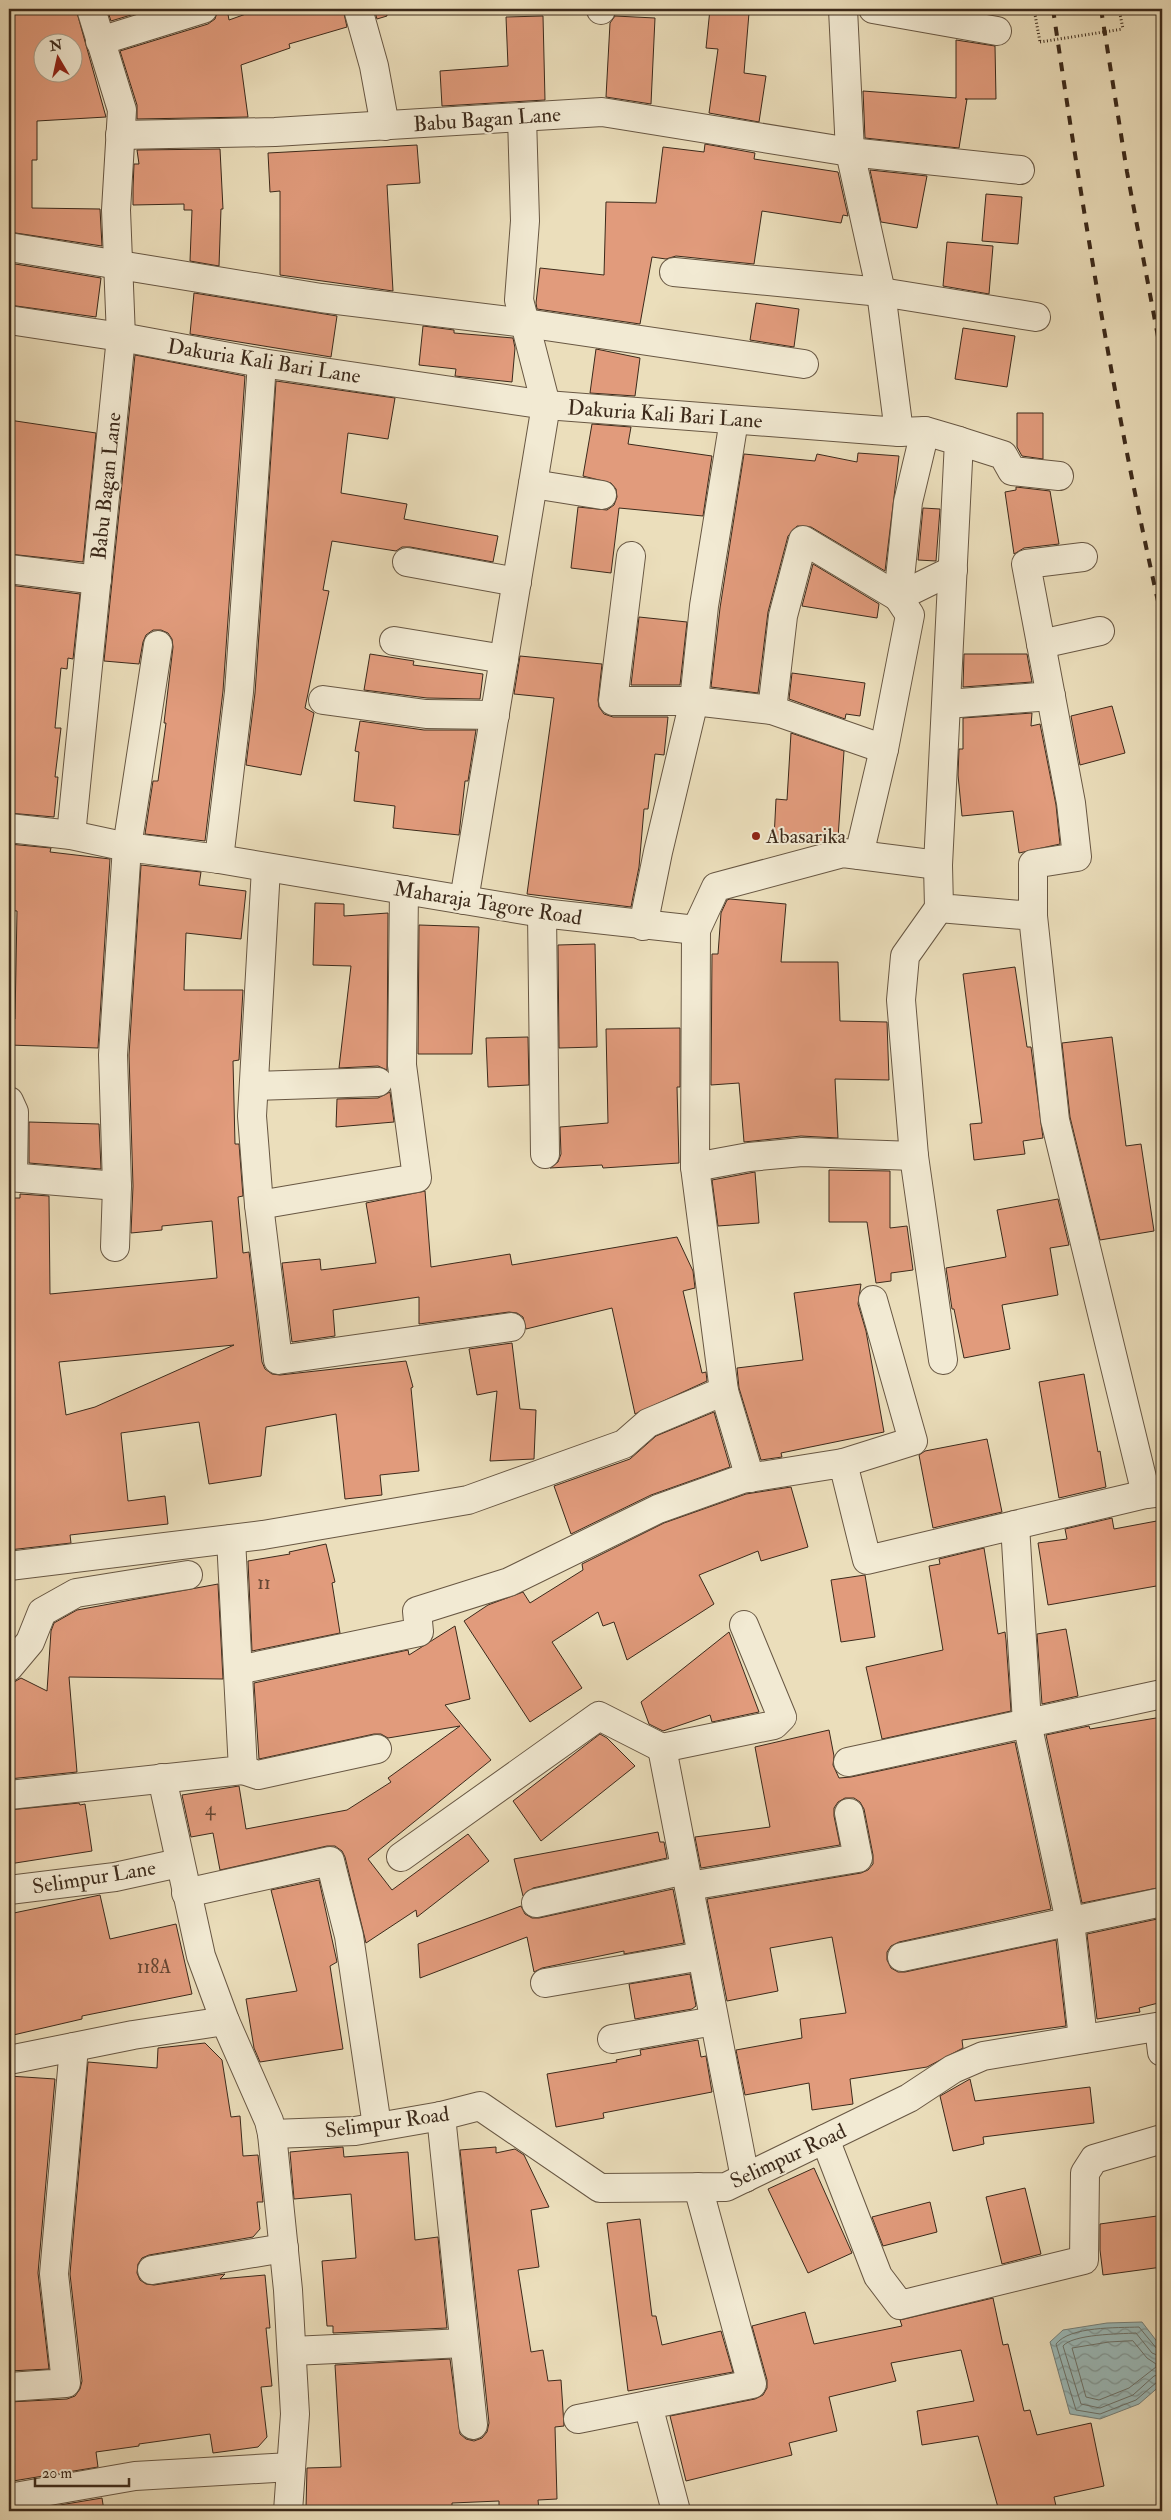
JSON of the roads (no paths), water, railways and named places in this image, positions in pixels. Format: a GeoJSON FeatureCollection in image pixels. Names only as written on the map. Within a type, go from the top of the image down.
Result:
{"type":"FeatureCollection","features":[{"type":"Feature","properties":{"kind":"street","name":"Babu Bagan Lane"},"geometry":{"type":"LineString","coordinates":[[71,835],[121,337],[116,210],[122,110],[90,9]]}},
{"type":"Feature","properties":{"kind":"street"},"geometry":{"type":"LineString","coordinates":[[100,41],[203,9]]}},
{"type":"Feature","properties":{"kind":"street"},"geometry":{"type":"LineString","coordinates":[[358,9],[374,66],[385,126]]}},
{"type":"Feature","properties":{"kind":"street"},"geometry":{"type":"LineString","coordinates":[[843,9],[850,152],[912,432],[908,502],[898,597]]}},
{"type":"Feature","properties":{"kind":"street"},"geometry":{"type":"LineString","coordinates":[[873,9],[997,31]]}},
{"type":"Feature","properties":{"kind":"street","name":"Babu Bagan Lane"},"geometry":{"type":"LineString","coordinates":[[120,135],[275,132],[602,112],[850,152],[1020,170]]}},
{"type":"Feature","properties":{"kind":"street"},"geometry":{"type":"LineString","coordinates":[[464,900],[546,405],[519,300],[525,221],[522,117]]}},
{"type":"Feature","properties":{"kind":"street"},"geometry":{"type":"LineString","coordinates":[[9,247],[321,298],[525,323],[804,364]]}},
{"type":"Feature","properties":{"kind":"street"},"geometry":{"type":"LineString","coordinates":[[674,272],[881,292],[1036,317]]}},
{"type":"Feature","properties":{"kind":"street","name":"Dakuria Kali Bari Lane"},"geometry":{"type":"LineString","coordinates":[[9,320],[121,337],[262,363],[546,405],[912,432],[958,442],[1003,456],[1012,471],[1059,476]]}},
{"type":"Feature","properties":{"kind":"street"},"geometry":{"type":"LineString","coordinates":[[219,858],[239,692],[262,363]]}},
{"type":"Feature","properties":{"kind":"street"},"geometry":{"type":"LineString","coordinates":[[643,926],[658,852],[694,701],[704,606],[734,420]]}},
{"type":"Feature","properties":{"kind":"street"},"geometry":{"type":"LineString","coordinates":[[943,1360],[914,1156],[901,1000],[904,956],[939,908],[938,865],[958,442]]}},
{"type":"Feature","properties":{"kind":"street"},"geometry":{"type":"LineString","coordinates":[[533,484],[602,495]]}},
{"type":"Feature","properties":{"kind":"street"},"geometry":{"type":"LineString","coordinates":[[772,710],[783,616],[803,540],[898,597],[910,616],[884,749],[859,855]]}},
{"type":"Feature","properties":{"kind":"street"},"geometry":{"type":"LineString","coordinates":[[631,556],[613,701],[694,701],[772,710],[884,749]]}},
{"type":"Feature","properties":{"kind":"street"},"geometry":{"type":"LineString","coordinates":[[843,1464],[867,1560],[1154,1493],[1055,1120],[1033,916],[1033,864],[1077,857],[1071,803],[1026,564],[1083,557]]}},
{"type":"Feature","properties":{"kind":"street"},"geometry":{"type":"LineString","coordinates":[[407,562],[517,582]]}},
{"type":"Feature","properties":{"kind":"street"},"geometry":{"type":"LineString","coordinates":[[9,569],[97,580]]}},
{"type":"Feature","properties":{"kind":"street"},"geometry":{"type":"LineString","coordinates":[[898,597],[953,570]]}},
{"type":"Feature","properties":{"kind":"street"},"geometry":{"type":"LineString","coordinates":[[1041,644],[1100,631]]}},
{"type":"Feature","properties":{"kind":"street"},"geometry":{"type":"LineString","coordinates":[[394,642],[504,659]]}},
{"type":"Feature","properties":{"kind":"street"},"geometry":{"type":"LineString","coordinates":[[115,1246],[117,1186],[113,1055],[127,847],[158,645]]}},
{"type":"Feature","properties":{"kind":"street"},"geometry":{"type":"LineString","coordinates":[[947,704],[1051,696]]}},
{"type":"Feature","properties":{"kind":"street"},"geometry":{"type":"LineString","coordinates":[[323,700],[426,714],[495,715]]}},
{"type":"Feature","properties":{"kind":"street","name":"Maharaja Tagore Road"},"geometry":{"type":"LineString","coordinates":[[9,828],[71,835],[127,847],[219,858],[266,868],[542,913],[643,926],[696,930]]}},
{"type":"Feature","properties":{"kind":"street"},"geometry":{"type":"LineString","coordinates":[[750,1478],[724,1391],[695,1167],[696,930],[716,887],[843,853],[938,865]]}},
{"type":"Feature","properties":{"kind":"street"},"geometry":{"type":"LineString","coordinates":[[266,868],[252,1116],[259,1205],[278,1360],[511,1326]]}},
{"type":"Feature","properties":{"kind":"street"},"geometry":{"type":"LineString","coordinates":[[259,1205],[417,1178],[402,1065],[404,890]]}},
{"type":"Feature","properties":{"kind":"street"},"geometry":{"type":"LineString","coordinates":[[939,908],[1033,916]]}},
{"type":"Feature","properties":{"kind":"street"},"geometry":{"type":"LineString","coordinates":[[542,913],[545,1154]]}},
{"type":"Feature","properties":{"kind":"street"},"geometry":{"type":"LineString","coordinates":[[254,1086],[378,1082]]}},
{"type":"Feature","properties":{"kind":"street"},"geometry":{"type":"LineString","coordinates":[[9,1101],[14,1112],[11,1177],[117,1186]]}},
{"type":"Feature","properties":{"kind":"street"},"geometry":{"type":"LineString","coordinates":[[695,1167],[749,1157],[802,1152],[914,1156]]}},
{"type":"Feature","properties":{"kind":"street"},"geometry":{"type":"LineString","coordinates":[[238,1670],[419,1632],[417,1611],[509,1582],[658,1509],[750,1478],[843,1464],[913,1441],[873,1300]]}},
{"type":"Feature","properties":{"kind":"street"},"geometry":{"type":"LineString","coordinates":[[9,1566],[231,1539],[468,1500],[624,1444],[648,1423],[724,1391]]}},
{"type":"Feature","properties":{"kind":"street"},"geometry":{"type":"LineString","coordinates":[[1015,1525],[1027,1723],[1070,1921],[1084,2040]]}},
{"type":"Feature","properties":{"kind":"street"},"geometry":{"type":"LineString","coordinates":[[231,1539],[243,1770]]}},
{"type":"Feature","properties":{"kind":"street"},"geometry":{"type":"LineString","coordinates":[[9,1667],[30,1642],[42,1612],[76,1593],[188,1575]]}},
{"type":"Feature","properties":{"kind":"street"},"geometry":{"type":"LineString","coordinates":[[401,1857],[599,1716],[662,1748],[774,1725],[782,1717],[744,1625]]}},
{"type":"Feature","properties":{"kind":"street"},"geometry":{"type":"LineString","coordinates":[[848,1762],[1162,1694]]}},
{"type":"Feature","properties":{"kind":"street"},"geometry":{"type":"LineString","coordinates":[[662,1748],[745,2178]]}},
{"type":"Feature","properties":{"kind":"street"},"geometry":{"type":"LineString","coordinates":[[9,1795],[243,1770],[258,1776],[377,1749]]}},
{"type":"Feature","properties":{"kind":"street"},"geometry":{"type":"LineString","coordinates":[[162,1778],[179,1863],[201,1956],[225,2021],[270,2127],[284,2248],[295,2414],[288,2511]]}},
{"type":"Feature","properties":{"kind":"street"},"geometry":{"type":"LineString","coordinates":[[536,1903],[687,1878],[858,1858],[849,1814]]}},
{"type":"Feature","properties":{"kind":"street"},"geometry":{"type":"LineString","coordinates":[[186,1893],[330,1861],[349,1936],[377,2126]]}},
{"type":"Feature","properties":{"kind":"street","name":"Selimpur Lane"},"geometry":{"type":"LineString","coordinates":[[9,1890],[115,1876],[179,1863]]}},
{"type":"Feature","properties":{"kind":"street"},"geometry":{"type":"LineString","coordinates":[[902,1957],[1162,1902]]}},
{"type":"Feature","properties":{"kind":"street"},"geometry":{"type":"LineString","coordinates":[[544,1983],[702,1956]]}},
{"type":"Feature","properties":{"kind":"street"},"geometry":{"type":"LineString","coordinates":[[9,2060],[225,2021]]}},
{"type":"Feature","properties":{"kind":"street"},"geometry":{"type":"LineString","coordinates":[[612,2039],[714,2021]]}},
{"type":"Feature","properties":{"kind":"street","name":"Selimpur Road"},"geometry":{"type":"LineString","coordinates":[[270,2127],[355,2131],[441,2116],[480,2106],[600,2188],[726,2187],[909,2098],[953,2068],[984,2056],[1084,2040],[1161,2035]]}},
{"type":"Feature","properties":{"kind":"street"},"geometry":{"type":"LineString","coordinates":[[9,2387],[66,2383],[54,2274],[74,2047]]}},
{"type":"Feature","properties":{"kind":"street"},"geometry":{"type":"LineString","coordinates":[[441,2116],[473,2425]]}},
{"type":"Feature","properties":{"kind":"street"},"geometry":{"type":"LineString","coordinates":[[824,2140],[878,2276],[900,2305],[1084,2260],[1085,2173],[1094,2159],[1162,2139]]}},
{"type":"Feature","properties":{"kind":"street"},"geometry":{"type":"LineString","coordinates":[[578,2418],[752,2384],[698,2187]]}},
{"type":"Feature","properties":{"kind":"street"},"geometry":{"type":"LineString","coordinates":[[152,2270],[284,2248]]}},
{"type":"Feature","properties":{"kind":"street"},"geometry":{"type":"LineString","coordinates":[[292,2351],[464,2343]]}},
{"type":"Feature","properties":{"kind":"street"},"geometry":{"type":"LineString","coordinates":[[648,2405],[676,2511]]}},
{"type":"Feature","properties":{"kind":"street"},"geometry":{"type":"LineString","coordinates":[[9,2498],[134,2476],[291,2467]]}},
{"type":"Feature","properties":{"kind":"water"},"geometry":{"type":"Polygon","coordinates":[[[1142,2322],[1162,2348],[1162,2384],[1139,2404],[1100,2419],[1070,2414],[1050,2342],[1063,2330],[1107,2323],[1142,2322]]]}},
{"type":"Feature","properties":{"kind":"railway"},"geometry":{"type":"LineString","coordinates":[[1053,9],[1076,162],[1115,391],[1162,619]]}},
{"type":"Feature","properties":{"kind":"railway"},"geometry":{"type":"LineString","coordinates":[[1101,9],[1127,172],[1162,358]]}},
{"type":"Feature","properties":{"kind":"place","name":"Abasarika"},"geometry":{"type":"Point","coordinates":[756,836]}}]}
